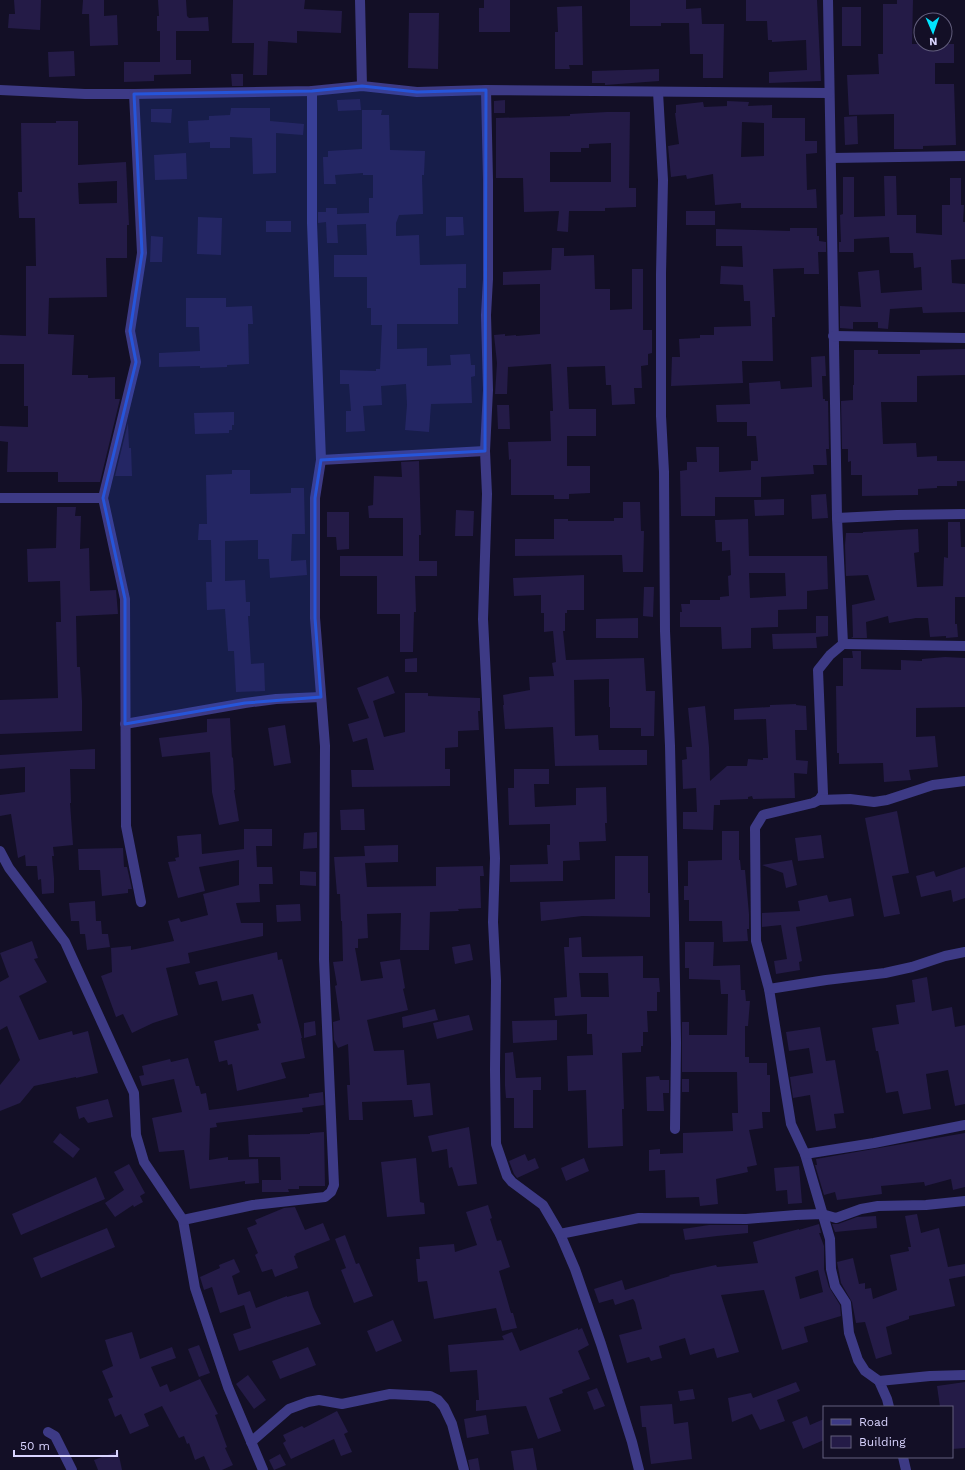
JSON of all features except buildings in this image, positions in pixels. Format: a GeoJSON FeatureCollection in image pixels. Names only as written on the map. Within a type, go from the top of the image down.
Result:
{"type":"FeatureCollection","features":[{"type":"Feature","properties":{"kind":"street"},"geometry":{"type":"LineString","coordinates":[[360,0],[362,86]]}},
{"type":"Feature","properties":{"kind":"street"},"geometry":{"type":"LineString","coordinates":[[828,0],[829,94],[832,158],[833,336],[837,518],[843,644]]}},
{"type":"Feature","properties":{"kind":"street"},"geometry":{"type":"LineString","coordinates":[[0,90],[85,94],[134,94],[312,91],[362,86],[416,92],[486,90],[829,94]]}},
{"type":"Feature","properties":{"kind":"street"},"geometry":{"type":"LineString","coordinates":[[486,90],[488,241],[486,316],[488,390],[485,452],[487,494],[483,619],[495,858],[493,922],[496,981],[496,1144],[507,1176],[512,1182],[543,1205],[560,1234],[600,1344],[640,1470]]}},
{"type":"Feature","properties":{"kind":"street"},"geometry":{"type":"LineString","coordinates":[[183,1220],[253,1205],[325,1197],[331,1192],[334,1185],[324,959],[325,746],[315,618],[315,498],[321,460],[312,223],[312,91]]}},
{"type":"Feature","properties":{"kind":"street"},"geometry":{"type":"LineString","coordinates":[[658,92],[663,180],[661,274],[661,416],[664,472],[665,631],[670,746],[674,917],[676,1043],[675,1129]]}},
{"type":"Feature","properties":{"kind":"street"},"geometry":{"type":"LineString","coordinates":[[134,94],[142,254],[130,331],[136,362],[103,498],[125,599],[126,826],[141,902]]}},
{"type":"Feature","properties":{"kind":"street"},"geometry":{"type":"LineString","coordinates":[[832,158],[965,156]]}},
{"type":"Feature","properties":{"kind":"street"},"geometry":{"type":"LineString","coordinates":[[833,336],[965,338]]}},
{"type":"Feature","properties":{"kind":"street"},"geometry":{"type":"LineString","coordinates":[[321,460],[485,452]]}},
{"type":"Feature","properties":{"kind":"street"},"geometry":{"type":"LineString","coordinates":[[0,498],[103,498]]}},
{"type":"Feature","properties":{"kind":"street"},"geometry":{"type":"LineString","coordinates":[[837,518],[965,514]]}},
{"type":"Feature","properties":{"kind":"street"},"geometry":{"type":"LineString","coordinates":[[889,1406],[879,1381],[865,1371],[858,1360],[849,1333],[846,1303],[835,1286],[831,1269],[830,1238],[805,1154],[790,1124],[769,989],[756,941],[754,828],[763,815],[813,803],[819,800],[824,794],[818,670],[830,655],[843,644],[965,646]]}},
{"type":"Feature","properties":{"kind":"street"},"geometry":{"type":"LineString","coordinates":[[125,724],[245,702],[321,697]]}},
{"type":"Feature","properties":{"kind":"street"},"geometry":{"type":"LineString","coordinates":[[819,800],[850,799],[874,802],[888,800],[934,785],[965,781]]}},
{"type":"Feature","properties":{"kind":"street"},"geometry":{"type":"LineString","coordinates":[[0,851],[9,868],[65,942],[134,1094],[136,1135],[144,1162],[183,1220],[195,1288],[228,1387],[263,1470]]}},
{"type":"Feature","properties":{"kind":"street"},"geometry":{"type":"LineString","coordinates":[[769,989],[885,973],[912,967],[945,956],[965,952]]}},
{"type":"Feature","properties":{"kind":"street"},"geometry":{"type":"LineString","coordinates":[[805,1154],[874,1144],[965,1125]]}},
{"type":"Feature","properties":{"kind":"street"},"geometry":{"type":"LineString","coordinates":[[560,1234],[639,1218],[746,1218],[796,1214],[822,1214],[836,1218],[861,1209],[878,1206],[926,1205],[965,1201]]}},
{"type":"Feature","properties":{"kind":"street"},"geometry":{"type":"LineString","coordinates":[[879,1381],[930,1376],[965,1375]]}},
{"type":"Feature","properties":{"kind":"street"},"geometry":{"type":"LineString","coordinates":[[252,1442],[289,1409],[308,1402],[319,1400],[342,1404],[390,1394],[430,1396],[438,1400],[444,1407],[452,1424],[464,1470]]}},
{"type":"Feature","properties":{"kind":"street"},"geometry":{"type":"LineString","coordinates":[[48,1432],[55,1436],[72,1470]]}},
{"type":"Feature","properties":{"kind":"street"},"geometry":{"type":"LineString","coordinates":[[903,1458],[906,1470]]}},
{"type":"Feature","properties":{"kind":"highlighted area"},"geometry":{"type":"Polygon","coordinates":[[[362,86],[417,92],[486,90],[485,451],[321,460],[315,498],[315,618],[321,697],[245,703],[125,724],[125,599],[103,498],[136,362],[130,331],[142,253],[134,94],[312,91],[362,86]]]}}]}
